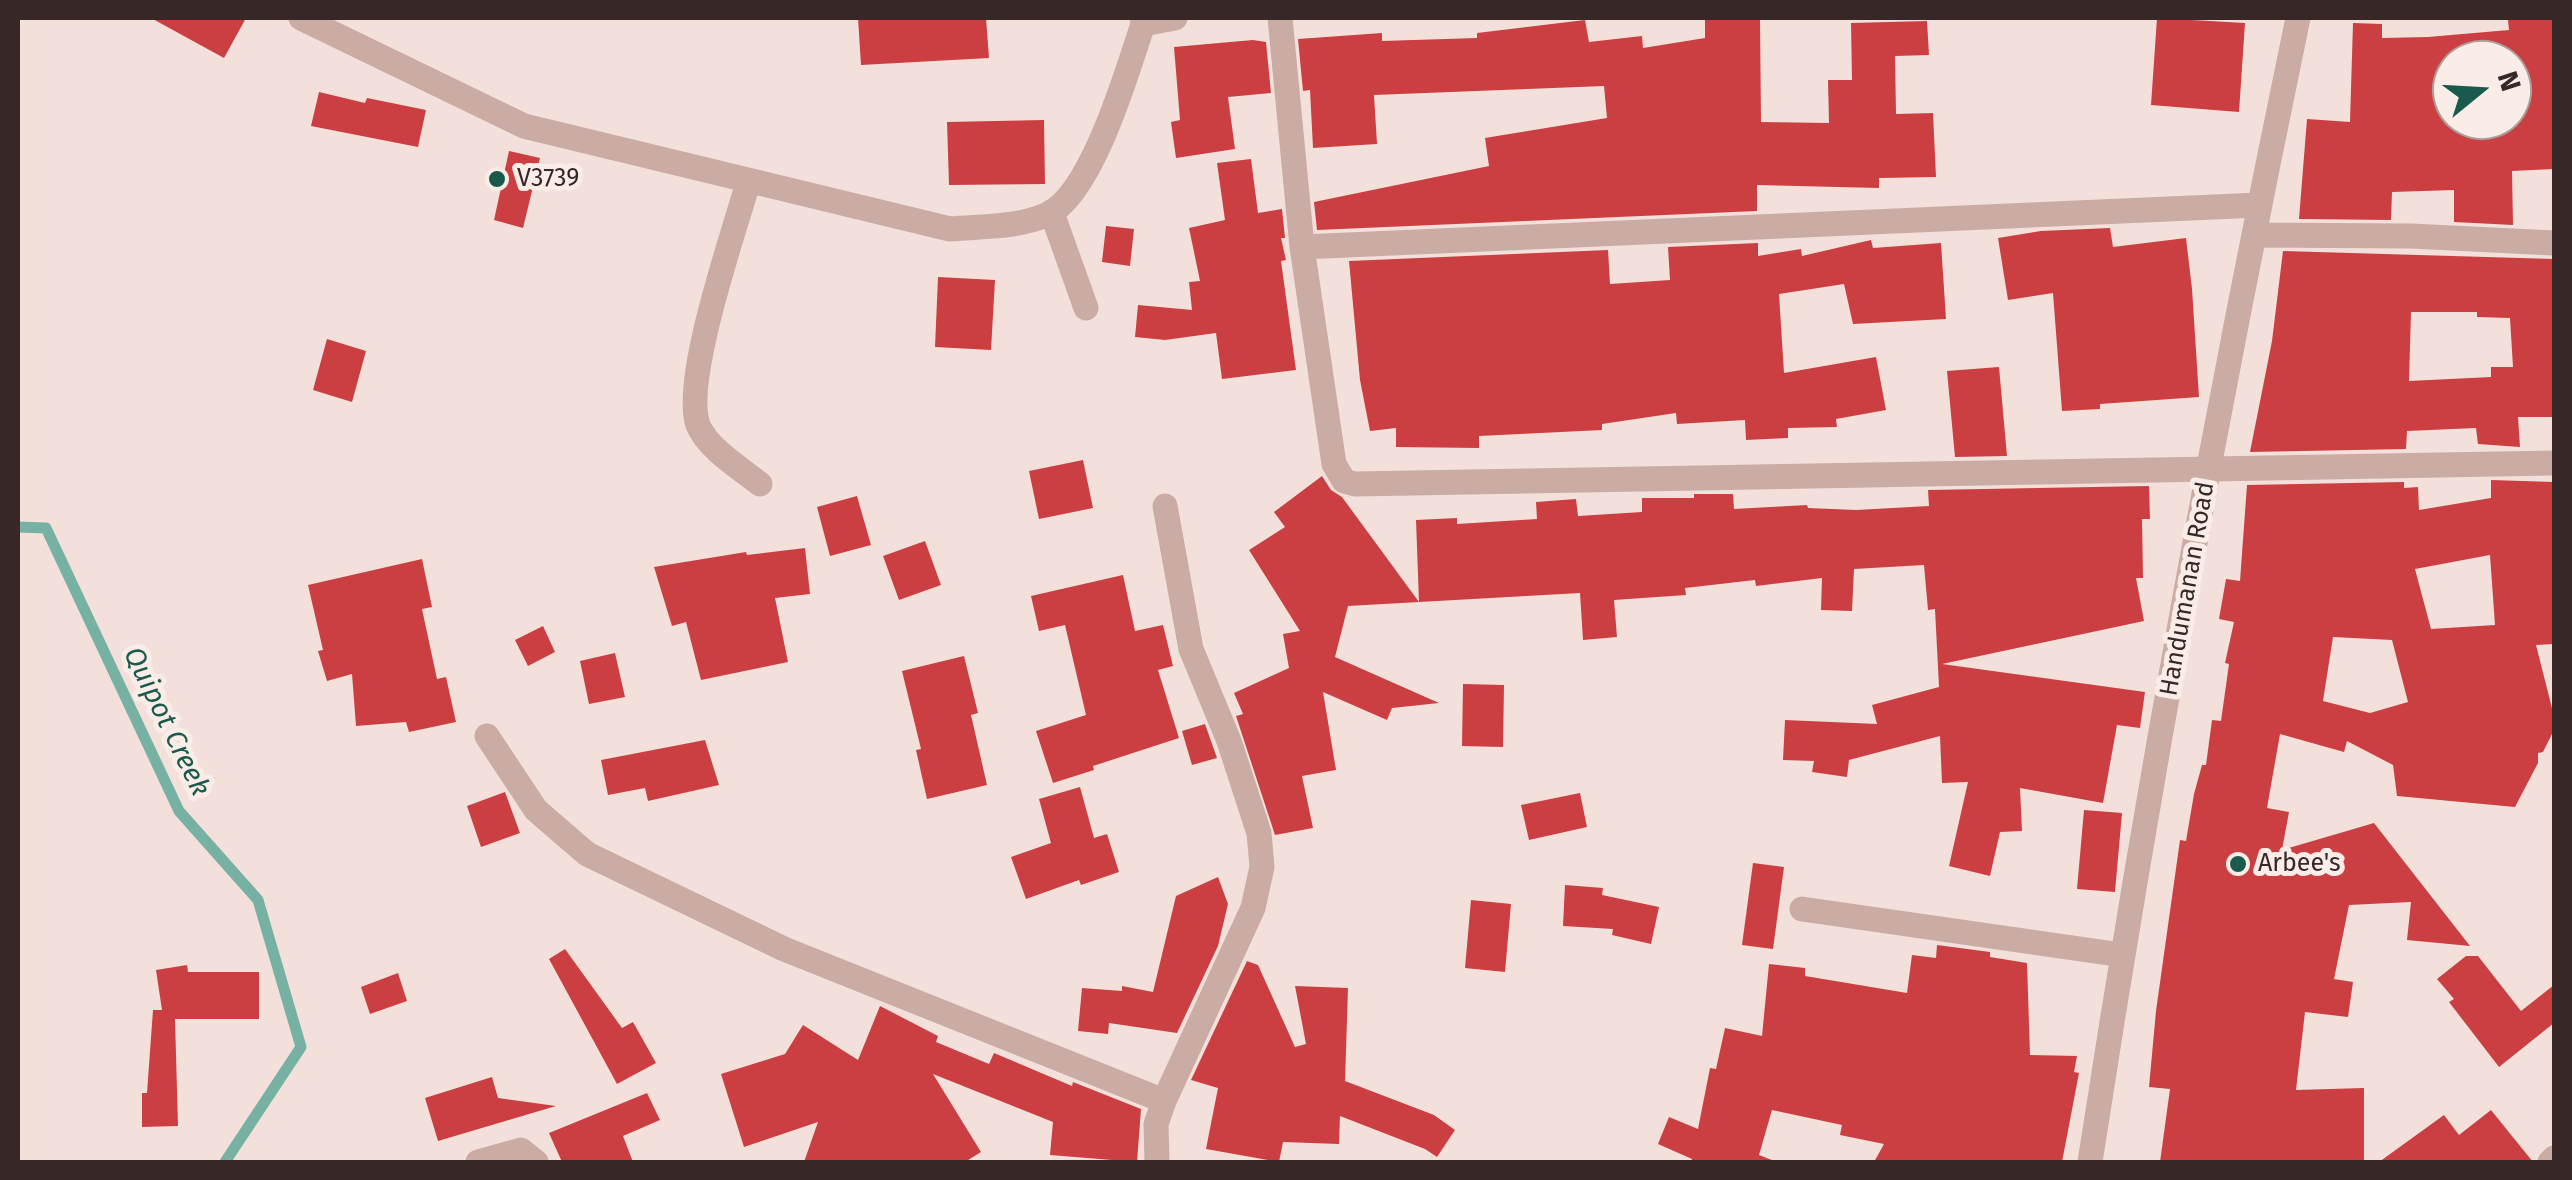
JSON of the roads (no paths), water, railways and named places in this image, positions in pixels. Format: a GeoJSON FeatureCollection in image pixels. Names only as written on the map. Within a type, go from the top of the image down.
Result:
{"type":"FeatureCollection","features":[{"type":"Feature","properties":{"kind":"street"},"geometry":{"type":"LineString","coordinates":[[301,18],[524,126],[950,229],[1021,224],[1052,213],[1068,197],[1110,126],[1142,21],[1175,18]]}},
{"type":"Feature","properties":{"kind":"street"},"geometry":{"type":"LineString","coordinates":[[1280,18],[1302,247],[1334,464],[1344,480],[1355,484],[2554,463]]}},
{"type":"Feature","properties":{"kind":"street","name":"Handumanan Road"},"geometry":{"type":"LineString","coordinates":[[2090,1162],[2122,955],[2210,468],[2298,18]]}},
{"type":"Feature","properties":{"kind":"street"},"geometry":{"type":"LineString","coordinates":[[748,182],[704,333],[696,384],[698,424],[714,447],[760,484]]}},
{"type":"Feature","properties":{"kind":"street"},"geometry":{"type":"LineString","coordinates":[[1302,247],[2259,205]]}},
{"type":"Feature","properties":{"kind":"street"},"geometry":{"type":"LineString","coordinates":[[1052,213],[1086,308]]}},
{"type":"Feature","properties":{"kind":"street"},"geometry":{"type":"LineString","coordinates":[[2254,234],[2554,243]]}},
{"type":"Feature","properties":{"kind":"street"},"geometry":{"type":"LineString","coordinates":[[1157,1162],[1156,1124],[1164,1101],[1254,908],[1262,868],[1258,834],[1229,741],[1191,649],[1165,506]]}},
{"type":"Feature","properties":{"kind":"street"},"geometry":{"type":"LineString","coordinates":[[487,736],[536,810],[587,854],[784,949],[1164,1101]]}},
{"type":"Feature","properties":{"kind":"street"},"geometry":{"type":"LineString","coordinates":[[1802,909],[2122,955]]}},
{"type":"Feature","properties":{"kind":"street"},"geometry":{"type":"LineString","coordinates":[[478,1162],[521,1150],[536,1162]]}},
{"type":"Feature","properties":{"kind":"waterway","name":"Quipot Creek"},"geometry":{"type":"LineString","coordinates":[[18,527],[46,528],[179,811],[258,900],[301,1047],[225,1162]]}},
{"type":"Feature","properties":{"kind":"place","name":"V3739"},"geometry":{"type":"Point","coordinates":[497,179]}},
{"type":"Feature","properties":{"kind":"place","name":"Arbee's"},"geometry":{"type":"Point","coordinates":[2238,864]}}]}
